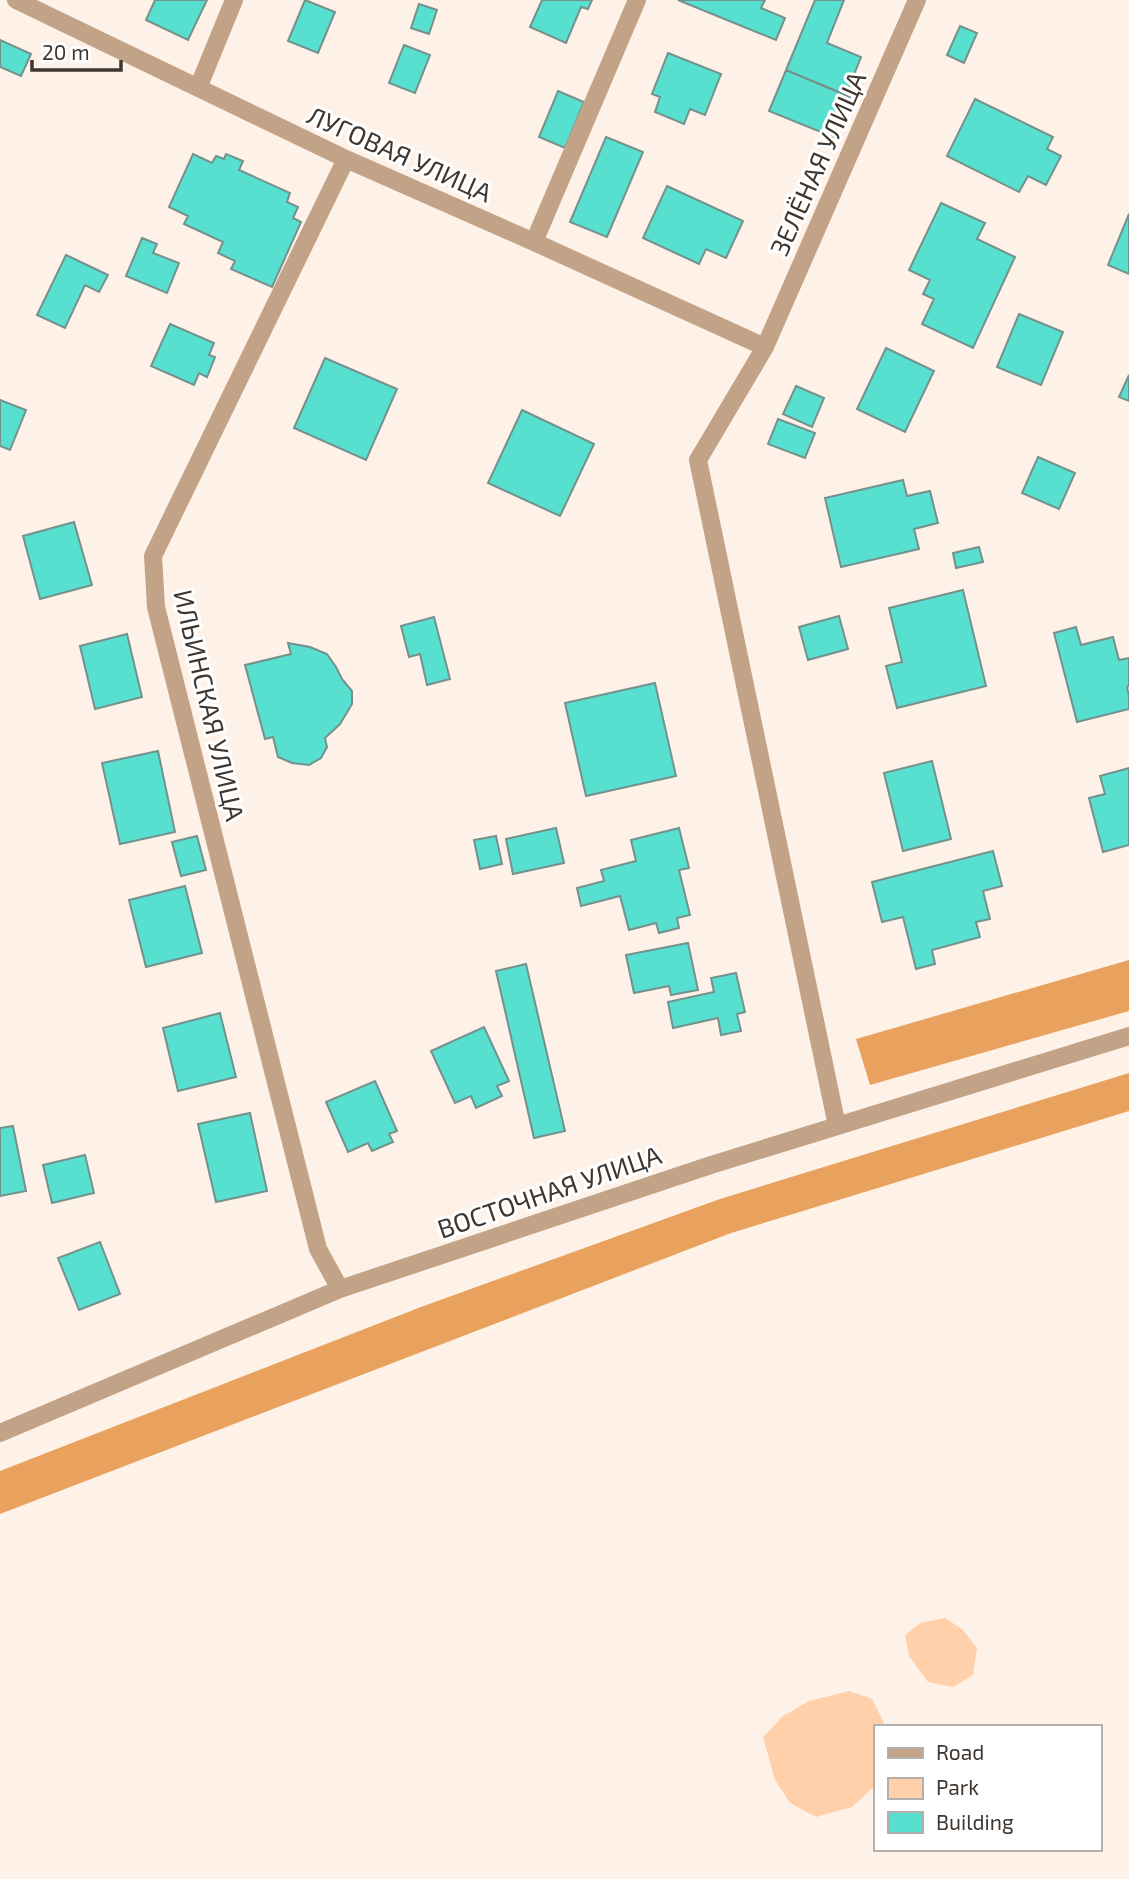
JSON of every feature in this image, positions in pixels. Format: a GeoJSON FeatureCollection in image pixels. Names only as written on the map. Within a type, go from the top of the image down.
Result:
{"type":"FeatureCollection","features":[{"type":"Feature","properties":{"kind":"street","name":"ЛУГОВАЯ УЛИЦА"},"geometry":{"type":"LineString","coordinates":[[16,0],[346,159],[765,347]]}},
{"type":"Feature","properties":{"kind":"street"},"geometry":{"type":"LineString","coordinates":[[198,88],[234,0]]}},
{"type":"Feature","properties":{"kind":"street"},"geometry":{"type":"LineString","coordinates":[[534,242],[637,0]]}},
{"type":"Feature","properties":{"kind":"street","name":"ЗЕЛЁНАЯ УЛИЦА"},"geometry":{"type":"LineString","coordinates":[[837,1126],[698,460],[765,347],[917,0]]}},
{"type":"Feature","properties":{"kind":"street","name":"ИЛЬИНСКАЯ УЛИЦА"},"geometry":{"type":"LineString","coordinates":[[340,1289],[318,1249],[156,607],[153,556],[346,159]]}},
{"type":"Feature","properties":{"kind":"street","name":"ВОСТОЧНАЯ УЛИЦА"},"geometry":{"type":"LineString","coordinates":[[0,1433],[340,1289],[710,1165],[1129,1036]]}},
{"type":"Feature","properties":{"kind":"green space"},"geometry":{"type":"Polygon","coordinates":[[[945,1618],[962,1629],[977,1648],[973,1675],[953,1687],[928,1682],[909,1656],[905,1635],[920,1623],[945,1618]]]}},
{"type":"Feature","properties":{"kind":"green space"},"geometry":{"type":"Polygon","coordinates":[[[849,1691],[872,1699],[885,1725],[874,1725],[874,1787],[852,1807],[816,1817],[790,1803],[775,1780],[763,1737],[783,1716],[809,1701],[849,1691]]]}},
{"type":"Feature","properties":{"kind":"shaded area"},"geometry":{"type":"Polygon","coordinates":[[[1129,960],[1129,1011],[870,1085],[856,1039],[1129,960]]]}},
{"type":"Feature","properties":{"kind":"shaded area"},"geometry":{"type":"Polygon","coordinates":[[[1129,1073],[1129,1111],[731,1233],[0,1514],[0,1471],[421,1307],[720,1199],[1129,1073]]]}},
{"type":"Feature","properties":{"kind":"building"},"geometry":{"type":"Polygon","coordinates":[[[155,0],[207,0],[188,40],[146,20],[155,0]]]}},
{"type":"Feature","properties":{"kind":"building"},"geometry":{"type":"Polygon","coordinates":[[[305,0],[335,12],[318,53],[288,41],[305,0]]]}},
{"type":"Feature","properties":{"kind":"building"},"geometry":{"type":"Polygon","coordinates":[[[542,0],[592,0],[588,9],[581,7],[566,43],[530,27],[542,0]]]}},
{"type":"Feature","properties":{"kind":"building"},"geometry":{"type":"Polygon","coordinates":[[[678,0],[765,0],[761,8],[785,18],[776,40],[678,0]]]}},
{"type":"Feature","properties":{"kind":"building"},"geometry":{"type":"Polygon","coordinates":[[[815,0],[844,0],[827,43],[861,57],[846,95],[786,70],[815,0]]]}},
{"type":"Feature","properties":{"kind":"building"},"geometry":{"type":"Polygon","coordinates":[[[419,4],[437,10],[429,34],[411,28],[419,4]]]}},
{"type":"Feature","properties":{"kind":"building"},"geometry":{"type":"Polygon","coordinates":[[[960,26],[977,33],[964,63],[947,55],[960,26]]]}},
{"type":"Feature","properties":{"kind":"building"},"geometry":{"type":"Polygon","coordinates":[[[0,40],[31,54],[21,76],[0,67],[0,40]]]}},
{"type":"Feature","properties":{"kind":"building"},"geometry":{"type":"Polygon","coordinates":[[[404,45],[430,55],[415,93],[389,83],[404,45]]]}},
{"type":"Feature","properties":{"kind":"building"},"geometry":{"type":"Polygon","coordinates":[[[668,53],[721,74],[705,115],[690,109],[684,124],[655,112],[660,97],[652,94],[668,53]]]}},
{"type":"Feature","properties":{"kind":"building"},"geometry":{"type":"Polygon","coordinates":[[[786,70],[850,97],[833,137],[769,111],[786,70]]]}},
{"type":"Feature","properties":{"kind":"building"},"geometry":{"type":"Polygon","coordinates":[[[558,91],[584,102],[565,148],[539,137],[558,91]]]}},
{"type":"Feature","properties":{"kind":"building"},"geometry":{"type":"Polygon","coordinates":[[[975,99],[1053,137],[1047,149],[1061,156],[1046,185],[1028,176],[1019,192],[947,156],[975,99]]]}},
{"type":"Feature","properties":{"kind":"building"},"geometry":{"type":"Polygon","coordinates":[[[606,137],[643,152],[607,237],[570,222],[606,137]]]}},
{"type":"Feature","properties":{"kind":"building"},"geometry":{"type":"Polygon","coordinates":[[[193,154],[212,163],[216,156],[224,159],[226,154],[243,161],[239,170],[290,193],[287,202],[298,207],[293,218],[301,222],[272,287],[231,269],[235,261],[218,253],[223,242],[184,224],[188,216],[169,207],[193,154]]]}},
{"type":"Feature","properties":{"kind":"building"},"geometry":{"type":"Polygon","coordinates":[[[667,186],[743,221],[726,258],[706,249],[699,264],[643,238],[667,186]]]}},
{"type":"Feature","properties":{"kind":"building"},"geometry":{"type":"Polygon","coordinates":[[[941,203],[985,223],[977,239],[1015,257],[973,348],[922,324],[934,299],[923,294],[930,280],[909,270],[941,203]]]}},
{"type":"Feature","properties":{"kind":"building"},"geometry":{"type":"Polygon","coordinates":[[[1129,214],[1129,274],[1108,265],[1129,214]]]}},
{"type":"Feature","properties":{"kind":"building"},"geometry":{"type":"Polygon","coordinates":[[[142,238],[157,244],[153,253],[179,263],[167,293],[126,276],[142,238]]]}},
{"type":"Feature","properties":{"kind":"building"},"geometry":{"type":"Polygon","coordinates":[[[66,255],[108,275],[99,292],[85,285],[65,328],[37,315],[66,255]]]}},
{"type":"Feature","properties":{"kind":"building"},"geometry":{"type":"Polygon","coordinates":[[[1019,314],[1063,332],[1041,385],[997,367],[1019,314]]]}},
{"type":"Feature","properties":{"kind":"building"},"geometry":{"type":"Polygon","coordinates":[[[170,324],[214,343],[209,355],[215,357],[207,377],[199,373],[194,385],[151,366],[170,324]]]}},
{"type":"Feature","properties":{"kind":"building"},"geometry":{"type":"Polygon","coordinates":[[[886,348],[934,371],[905,432],[857,409],[886,348]]]}},
{"type":"Feature","properties":{"kind":"building"},"geometry":{"type":"Polygon","coordinates":[[[325,358],[397,389],[366,460],[294,428],[325,358]]]}},
{"type":"Feature","properties":{"kind":"building"},"geometry":{"type":"Polygon","coordinates":[[[1129,375],[1129,401],[1119,397],[1129,375]]]}},
{"type":"Feature","properties":{"kind":"building"},"geometry":{"type":"Polygon","coordinates":[[[796,386],[824,398],[812,427],[783,414],[796,386]]]}},
{"type":"Feature","properties":{"kind":"building"},"geometry":{"type":"Polygon","coordinates":[[[0,400],[26,410],[10,450],[0,446],[0,400]]]}},
{"type":"Feature","properties":{"kind":"building"},"geometry":{"type":"Polygon","coordinates":[[[522,410],[594,444],[560,516],[488,483],[522,410]]]}},
{"type":"Feature","properties":{"kind":"building"},"geometry":{"type":"Polygon","coordinates":[[[778,419],[815,433],[805,458],[768,444],[778,419]]]}},
{"type":"Feature","properties":{"kind":"building"},"geometry":{"type":"Polygon","coordinates":[[[1038,457],[1075,473],[1059,509],[1022,493],[1038,457]]]}},
{"type":"Feature","properties":{"kind":"building"},"geometry":{"type":"Polygon","coordinates":[[[903,480],[907,496],[930,491],[938,523],[914,529],[919,549],[841,567],[825,498],[903,480]]]}},
{"type":"Feature","properties":{"kind":"building"},"geometry":{"type":"Polygon","coordinates":[[[74,522],[92,585],[40,599],[23,536],[74,522]]]}},
{"type":"Feature","properties":{"kind":"building"},"geometry":{"type":"Polygon","coordinates":[[[979,547],[983,562],[956,568],[953,553],[979,547]]]}},
{"type":"Feature","properties":{"kind":"building"},"geometry":{"type":"Polygon","coordinates":[[[963,590],[986,686],[897,708],[886,666],[902,662],[889,608],[963,590]]]}},
{"type":"Feature","properties":{"kind":"building"},"geometry":{"type":"Polygon","coordinates":[[[839,616],[848,649],[808,660],[799,627],[839,616]]]}},
{"type":"Feature","properties":{"kind":"building"},"geometry":{"type":"Polygon","coordinates":[[[434,617],[450,679],[427,685],[420,654],[409,657],[401,626],[434,617]]]}},
{"type":"Feature","properties":{"kind":"building"},"geometry":{"type":"Polygon","coordinates":[[[1076,627],[1081,645],[1113,637],[1119,660],[1129,658],[1129,709],[1077,722],[1054,633],[1076,627]]]}},
{"type":"Feature","properties":{"kind":"building"},"geometry":{"type":"Polygon","coordinates":[[[127,634],[142,697],[95,709],[80,646],[127,634]]]}},
{"type":"Feature","properties":{"kind":"building"},"geometry":{"type":"Polygon","coordinates":[[[288,643],[310,647],[327,654],[352,691],[352,704],[340,724],[325,738],[327,747],[321,758],[309,765],[292,763],[278,757],[273,737],[265,739],[245,665],[291,654],[288,643]]]}},
{"type":"Feature","properties":{"kind":"building"},"geometry":{"type":"Polygon","coordinates":[[[655,683],[676,776],[586,796],[565,703],[655,683]]]}},
{"type":"Feature","properties":{"kind":"building"},"geometry":{"type":"Polygon","coordinates":[[[158,751],[175,832],[120,844],[102,763],[158,751]]]}},
{"type":"Feature","properties":{"kind":"building"},"geometry":{"type":"Polygon","coordinates":[[[932,761],[951,839],[903,851],[884,773],[932,761]]]}},
{"type":"Feature","properties":{"kind":"building"},"geometry":{"type":"Polygon","coordinates":[[[1129,768],[1129,845],[1103,852],[1089,798],[1105,794],[1100,776],[1129,768]]]}},
{"type":"Feature","properties":{"kind":"building"},"geometry":{"type":"Polygon","coordinates":[[[556,828],[564,863],[513,874],[506,839],[556,828]]]}},
{"type":"Feature","properties":{"kind":"building"},"geometry":{"type":"Polygon","coordinates":[[[679,828],[689,868],[679,870],[690,915],[677,918],[679,928],[659,933],[656,923],[629,930],[620,896],[581,906],[577,888],[604,881],[601,870],[636,861],[631,840],[679,828]]]}},
{"type":"Feature","properties":{"kind":"building"},"geometry":{"type":"Polygon","coordinates":[[[197,836],[206,870],[181,876],[172,842],[197,836]]]}},
{"type":"Feature","properties":{"kind":"building"},"geometry":{"type":"Polygon","coordinates":[[[496,836],[502,864],[480,869],[474,840],[496,836]]]}},
{"type":"Feature","properties":{"kind":"building"},"geometry":{"type":"Polygon","coordinates":[[[993,851],[1002,886],[983,891],[990,919],[976,922],[980,937],[932,950],[935,964],[916,969],[903,917],[882,922],[872,882],[993,851]]]}},
{"type":"Feature","properties":{"kind":"building"},"geometry":{"type":"Polygon","coordinates":[[[185,886],[202,953],[146,967],[129,900],[185,886]]]}},
{"type":"Feature","properties":{"kind":"building"},"geometry":{"type":"Polygon","coordinates":[[[688,943],[698,990],[671,995],[669,986],[634,993],[626,955],[688,943]]]}},
{"type":"Feature","properties":{"kind":"building"},"geometry":{"type":"Polygon","coordinates":[[[526,964],[565,1131],[534,1138],[496,971],[526,964]]]}},
{"type":"Feature","properties":{"kind":"building"},"geometry":{"type":"Polygon","coordinates":[[[736,973],[745,1012],[737,1014],[741,1031],[721,1035],[718,1018],[673,1028],[668,1002],[714,992],[711,978],[736,973]]]}},
{"type":"Feature","properties":{"kind":"building"},"geometry":{"type":"Polygon","coordinates":[[[220,1013],[236,1077],[178,1091],[163,1028],[220,1013]]]}},
{"type":"Feature","properties":{"kind":"building"},"geometry":{"type":"Polygon","coordinates":[[[484,1027],[509,1081],[497,1086],[502,1096],[476,1108],[471,1096],[455,1103],[431,1051],[484,1027]]]}},
{"type":"Feature","properties":{"kind":"building"},"geometry":{"type":"Polygon","coordinates":[[[375,1081],[397,1131],[389,1134],[393,1142],[372,1151],[368,1143],[348,1152],[326,1102],[375,1081]]]}},
{"type":"Feature","properties":{"kind":"building"},"geometry":{"type":"Polygon","coordinates":[[[250,1113],[267,1191],[216,1202],[198,1124],[250,1113]]]}},
{"type":"Feature","properties":{"kind":"building"},"geometry":{"type":"Polygon","coordinates":[[[13,1126],[26,1191],[0,1196],[0,1128],[13,1126]]]}},
{"type":"Feature","properties":{"kind":"building"},"geometry":{"type":"Polygon","coordinates":[[[85,1155],[94,1193],[52,1203],[43,1165],[85,1155]]]}},
{"type":"Feature","properties":{"kind":"building"},"geometry":{"type":"Polygon","coordinates":[[[100,1242],[120,1294],[79,1310],[58,1258],[100,1242]]]}}]}
